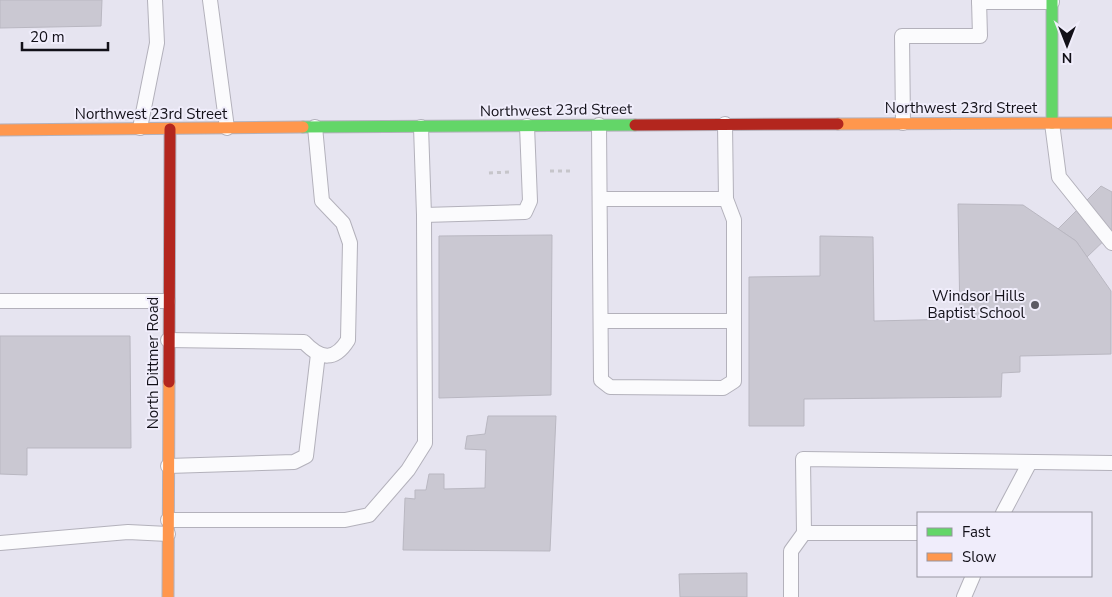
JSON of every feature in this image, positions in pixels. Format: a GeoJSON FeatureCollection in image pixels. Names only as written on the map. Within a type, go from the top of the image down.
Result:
{"type":"FeatureCollection","features":[{"type":"Feature","properties":{"kind":"main road"},"geometry":{"type":"LineString","coordinates":[[1052,1],[1052,123]]}},
{"type":"Feature","properties":{"kind":"main road","name":"Northwest 23rd Street"},"geometry":{"type":"LineString","coordinates":[[0,130],[1112,123]]}},
{"type":"Feature","properties":{"kind":"main road","name":"North Dittmer Road"},"geometry":{"type":"LineString","coordinates":[[168,597],[170,129]]}},
{"type":"Feature","properties":{"kind":"lane"},"geometry":{"type":"LineString","coordinates":[[140,128],[157,43],[155,0]]}},
{"type":"Feature","properties":{"kind":"lane"},"geometry":{"type":"LineString","coordinates":[[210,0],[227,128]]}},
{"type":"Feature","properties":{"kind":"lane"},"geometry":{"type":"LineString","coordinates":[[903,123],[902,36],[980,36],[979,1],[1052,1]]}},
{"type":"Feature","properties":{"kind":"lane"},"geometry":{"type":"LineString","coordinates":[[1052,123],[1059,177],[1112,243]]}},
{"type":"Feature","properties":{"kind":"lane"},"geometry":{"type":"LineString","coordinates":[[599,125],[601,380],[610,387],[723,388],[734,381],[734,220],[726,199],[725,124]]}},
{"type":"Feature","properties":{"kind":"lane"},"geometry":{"type":"LineString","coordinates":[[424,215],[525,212],[530,201],[526,126]]}},
{"type":"Feature","properties":{"kind":"lane"},"geometry":{"type":"LineString","coordinates":[[168,340],[304,342],[318,354],[329,357],[341,352],[348,340],[350,243],[343,223],[322,201],[315,127]]}},
{"type":"Feature","properties":{"kind":"lane"},"geometry":{"type":"LineString","coordinates":[[0,543],[168,527],[345,520],[369,515],[408,470],[425,443],[424,215],[420,127]]}},
{"type":"Feature","properties":{"kind":"lane"},"geometry":{"type":"LineString","coordinates":[[600,199],[726,199]]}},
{"type":"Feature","properties":{"kind":"lane"},"geometry":{"type":"LineString","coordinates":[[0,301],[168,301]]}},
{"type":"Feature","properties":{"kind":"lane"},"geometry":{"type":"LineString","coordinates":[[601,321],[734,321]]}},
{"type":"Feature","properties":{"kind":"lane"},"geometry":{"type":"LineString","coordinates":[[168,466],[294,462],[306,456],[318,354]]}},
{"type":"Feature","properties":{"kind":"lane"},"geometry":{"type":"LineString","coordinates":[[791,597],[791,551],[804,533],[803,458],[1112,464]]}},
{"type":"Feature","properties":{"kind":"lane"},"geometry":{"type":"LineString","coordinates":[[1004,512],[1030,462]]}},
{"type":"Feature","properties":{"kind":"lane"},"geometry":{"type":"LineString","coordinates":[[804,533],[917,533]]}},
{"type":"Feature","properties":{"kind":"lane"},"geometry":{"type":"LineString","coordinates":[[964,597],[973,577]]}},
{"type":"Feature","properties":{"kind":"building"},"geometry":{"type":"Polygon","coordinates":[[[0,0],[102,0],[101,26],[0,28],[0,0]]]}},
{"type":"Feature","properties":{"kind":"building"},"geometry":{"type":"Polygon","coordinates":[[[1101,186],[1112,192],[1112,233],[1087,257],[1076,241],[1058,229],[1101,186]]]}},
{"type":"Feature","properties":{"kind":"building","name":"Windsor Hills Baptist School"},"geometry":{"type":"Polygon","coordinates":[[[958,204],[1023,205],[1076,241],[1111,291],[1111,354],[1020,356],[1020,372],[1002,373],[1001,397],[804,399],[804,426],[749,426],[749,277],[820,276],[820,236],[873,237],[874,321],[960,319],[958,204]]]}},
{"type":"Feature","properties":{"kind":"building"},"geometry":{"type":"Polygon","coordinates":[[[552,235],[551,395],[439,398],[439,236],[552,235]]]}},
{"type":"Feature","properties":{"kind":"building"},"geometry":{"type":"Polygon","coordinates":[[[0,336],[130,336],[131,448],[27,448],[27,475],[0,474],[0,336]]]}},
{"type":"Feature","properties":{"kind":"building"},"geometry":{"type":"Polygon","coordinates":[[[488,416],[556,416],[550,551],[403,550],[405,498],[415,499],[415,490],[426,490],[429,474],[444,474],[444,489],[485,488],[486,450],[465,449],[467,436],[485,434],[488,416]]]}},
{"type":"Feature","properties":{"kind":"building"},"geometry":{"type":"Polygon","coordinates":[[[747,573],[747,597],[680,597],[679,574],[747,573]]]}},
{"type":"Feature","properties":{"kind":"traffic: fast"},"geometry":{"type":"LineString","coordinates":[[1052,0],[1052,123]]}},
{"type":"Feature","properties":{"kind":"traffic: fast"},"geometry":{"type":"LineString","coordinates":[[303,127],[635,125]]}},
{"type":"Feature","properties":{"kind":"traffic: slow"},"geometry":{"type":"LineString","coordinates":[[838,124],[1112,123]]}},
{"type":"Feature","properties":{"kind":"traffic: slow"},"geometry":{"type":"LineString","coordinates":[[0,130],[303,127]]}},
{"type":"Feature","properties":{"kind":"traffic: slow"},"geometry":{"type":"LineString","coordinates":[[168,597],[169,382]]}},
{"type":"Feature","properties":{"kind":"traffic: jam"},"geometry":{"type":"LineString","coordinates":[[635,125],[838,124]]}},
{"type":"Feature","properties":{"kind":"traffic: jam"},"geometry":{"type":"LineString","coordinates":[[169,382],[170,129]]}},
{"type":"Feature","properties":{"kind":"place","name":"Windsor Hills Baptist School"},"geometry":{"type":"Point","coordinates":[1035,305]}}]}
